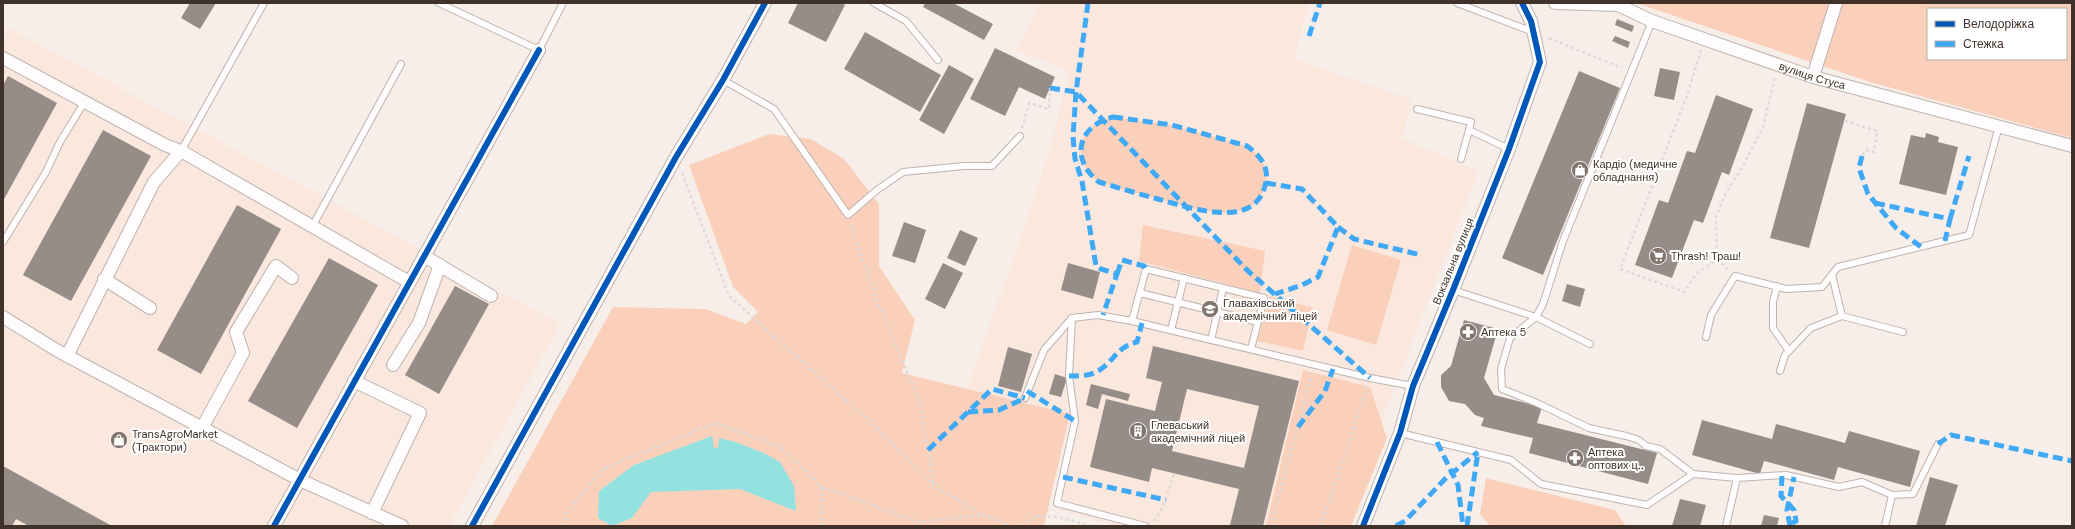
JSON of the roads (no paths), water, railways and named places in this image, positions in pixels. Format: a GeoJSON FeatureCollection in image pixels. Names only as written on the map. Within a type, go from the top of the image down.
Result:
{"type":"FeatureCollection","features":[{"type":"Feature","properties":{"kind":"street"},"geometry":{"type":"LineString","coordinates":[[472,526],[676,157],[723,80],[765,3]]}},
{"type":"Feature","properties":{"kind":"street","name":"Вокзальна вулиця"},"geometry":{"type":"LineString","coordinates":[[1363,526],[1400,433],[1413,386],[1509,149],[1540,62],[1531,21],[1522,3]]}},
{"type":"Feature","properties":{"kind":"street","name":"вулиця Стуса"},"geometry":{"type":"LineString","coordinates":[[1555,3],[1618,5],[1652,21],[1813,77],[2072,146]]}},
{"type":"Feature","properties":{"kind":"street"},"geometry":{"type":"LineString","coordinates":[[1813,77],[1836,3]]}},
{"type":"Feature","properties":{"kind":"street"},"geometry":{"type":"LineString","coordinates":[[274,526],[539,50]]}},
{"type":"Feature","properties":{"kind":"street"},"geometry":{"type":"LineString","coordinates":[[3,58],[165,145],[181,151],[409,282]]}},
{"type":"Feature","properties":{"kind":"street"},"geometry":{"type":"LineString","coordinates":[[67,356],[104,279],[154,182],[181,151]]}},
{"type":"Feature","properties":{"kind":"street"},"geometry":{"type":"LineString","coordinates":[[424,256],[491,296]]}},
{"type":"Feature","properties":{"kind":"street"},"geometry":{"type":"LineString","coordinates":[[202,428],[242,353],[236,332],[276,266],[292,278]]}},
{"type":"Feature","properties":{"kind":"street"},"geometry":{"type":"LineString","coordinates":[[394,365],[420,323],[440,266]]}},
{"type":"Feature","properties":{"kind":"street"},"geometry":{"type":"LineString","coordinates":[[104,279],[150,308]]}},
{"type":"Feature","properties":{"kind":"street"},"geometry":{"type":"LineString","coordinates":[[3,317],[67,356],[300,480],[372,512],[382,522],[402,526]]}},
{"type":"Feature","properties":{"kind":"street"},"geometry":{"type":"LineString","coordinates":[[354,381],[420,413],[372,512]]}},
{"type":"Feature","properties":{"kind":"lane"},"geometry":{"type":"LineString","coordinates":[[181,151],[264,3]]}},
{"type":"Feature","properties":{"kind":"lane"},"geometry":{"type":"LineString","coordinates":[[439,3],[539,50],[563,3]]}},
{"type":"Feature","properties":{"kind":"lane"},"geometry":{"type":"LineString","coordinates":[[874,3],[906,21],[938,60]]}},
{"type":"Feature","properties":{"kind":"lane"},"geometry":{"type":"LineString","coordinates":[[1457,3],[1533,32]]}},
{"type":"Feature","properties":{"kind":"lane"},"geometry":{"type":"LineString","coordinates":[[1652,21],[1563,241],[1536,317],[1510,338],[1501,369],[1502,389],[1537,403],[1589,428],[1626,436],[1640,440],[1646,446],[1660,448],[1693,474],[1737,478],[1786,476],[1839,487],[1862,482],[1892,495],[1912,494],[1938,444]]}},
{"type":"Feature","properties":{"kind":"lane"},"geometry":{"type":"LineString","coordinates":[[312,227],[401,64]]}},
{"type":"Feature","properties":{"kind":"lane"},"geometry":{"type":"LineString","coordinates":[[723,80],[774,109],[848,215],[877,190],[903,172],[964,166],[992,166],[1020,136]]}},
{"type":"Feature","properties":{"kind":"lane"},"geometry":{"type":"LineString","coordinates":[[3,242],[46,172],[60,142],[85,101]]}},
{"type":"Feature","properties":{"kind":"lane"},"geometry":{"type":"LineString","coordinates":[[1417,109],[1471,122],[1461,159]]}},
{"type":"Feature","properties":{"kind":"lane"},"geometry":{"type":"LineString","coordinates":[[1706,338],[1711,315],[1735,276],[1786,289],[1822,287],[1838,268],[1968,235],[1999,126]]}},
{"type":"Feature","properties":{"kind":"lane"},"geometry":{"type":"LineString","coordinates":[[1469,130],[1509,149]]}},
{"type":"Feature","properties":{"kind":"lane"},"geometry":{"type":"LineString","coordinates":[[1132,321],[1146,269],[1264,298],[1251,349]]}},
{"type":"Feature","properties":{"kind":"lane"},"geometry":{"type":"LineString","coordinates":[[1832,274],[1842,316]]}},
{"type":"Feature","properties":{"kind":"lane"},"geometry":{"type":"LineString","coordinates":[[1171,330],[1184,278]]}},
{"type":"Feature","properties":{"kind":"lane"},"geometry":{"type":"LineString","coordinates":[[1777,286],[1773,302],[1773,328],[1788,351]]}},
{"type":"Feature","properties":{"kind":"lane"},"geometry":{"type":"LineString","coordinates":[[1211,340],[1223,288]]}},
{"type":"Feature","properties":{"kind":"lane"},"geometry":{"type":"LineString","coordinates":[[1453,290],[1536,317],[1590,344]]}},
{"type":"Feature","properties":{"kind":"lane"},"geometry":{"type":"LineString","coordinates":[[1140,293],[1258,322]]}},
{"type":"Feature","properties":{"kind":"lane"},"geometry":{"type":"LineString","coordinates":[[1025,398],[1044,350],[1072,318],[1098,315],[1171,330],[1370,378],[1413,386]]}},
{"type":"Feature","properties":{"kind":"lane"},"geometry":{"type":"LineString","coordinates":[[1780,371],[1785,355],[1811,328],[1842,316],[1903,332]]}},
{"type":"Feature","properties":{"kind":"lane"},"geometry":{"type":"LineString","coordinates":[[1072,318],[1069,376],[1075,421],[1057,503],[1145,526]]}},
{"type":"Feature","properties":{"kind":"lane"},"geometry":{"type":"LineString","coordinates":[[1400,433],[1511,460],[1542,484],[1647,505],[1693,474]]}},
{"type":"Feature","properties":{"kind":"lane"},"geometry":{"type":"LineString","coordinates":[[1726,526],[1737,478]]}},
{"type":"Feature","properties":{"kind":"lane"},"geometry":{"type":"LineString","coordinates":[[1885,526],[1892,495]]}},
{"type":"Feature","properties":{"kind":"water"},"geometry":{"type":"Polygon","coordinates":[[[712,436],[714,448],[718,448],[719,438],[736,442],[766,454],[780,462],[794,486],[796,511],[740,489],[651,492],[632,518],[612,526],[598,518],[599,491],[634,465],[712,436]]]}},
{"type":"Feature","properties":{"kind":"place","name":"Кардіо (медичне обладнання)"},"geometry":{"type":"Point","coordinates":[1580,170]}},
{"type":"Feature","properties":{"kind":"place","name":"Thrash! Траш!"},"geometry":{"type":"Point","coordinates":[1658,256]}},
{"type":"Feature","properties":{"kind":"place","name":"Главахівський академічний ліцей"},"geometry":{"type":"Point","coordinates":[1210,309]}},
{"type":"Feature","properties":{"kind":"place","name":"Аптека 5"},"geometry":{"type":"Point","coordinates":[1468,332]}},
{"type":"Feature","properties":{"kind":"place","name":"Глеваський академічний ліцей"},"geometry":{"type":"Point","coordinates":[1138,431]}},
{"type":"Feature","properties":{"kind":"place","name":"TransAgroMarket (Трактори)"},"geometry":{"type":"Point","coordinates":[119,440]}},
{"type":"Feature","properties":{"kind":"place","name":"Аптека оптових ц‥"},"geometry":{"type":"Point","coordinates":[1575,458]}}]}
